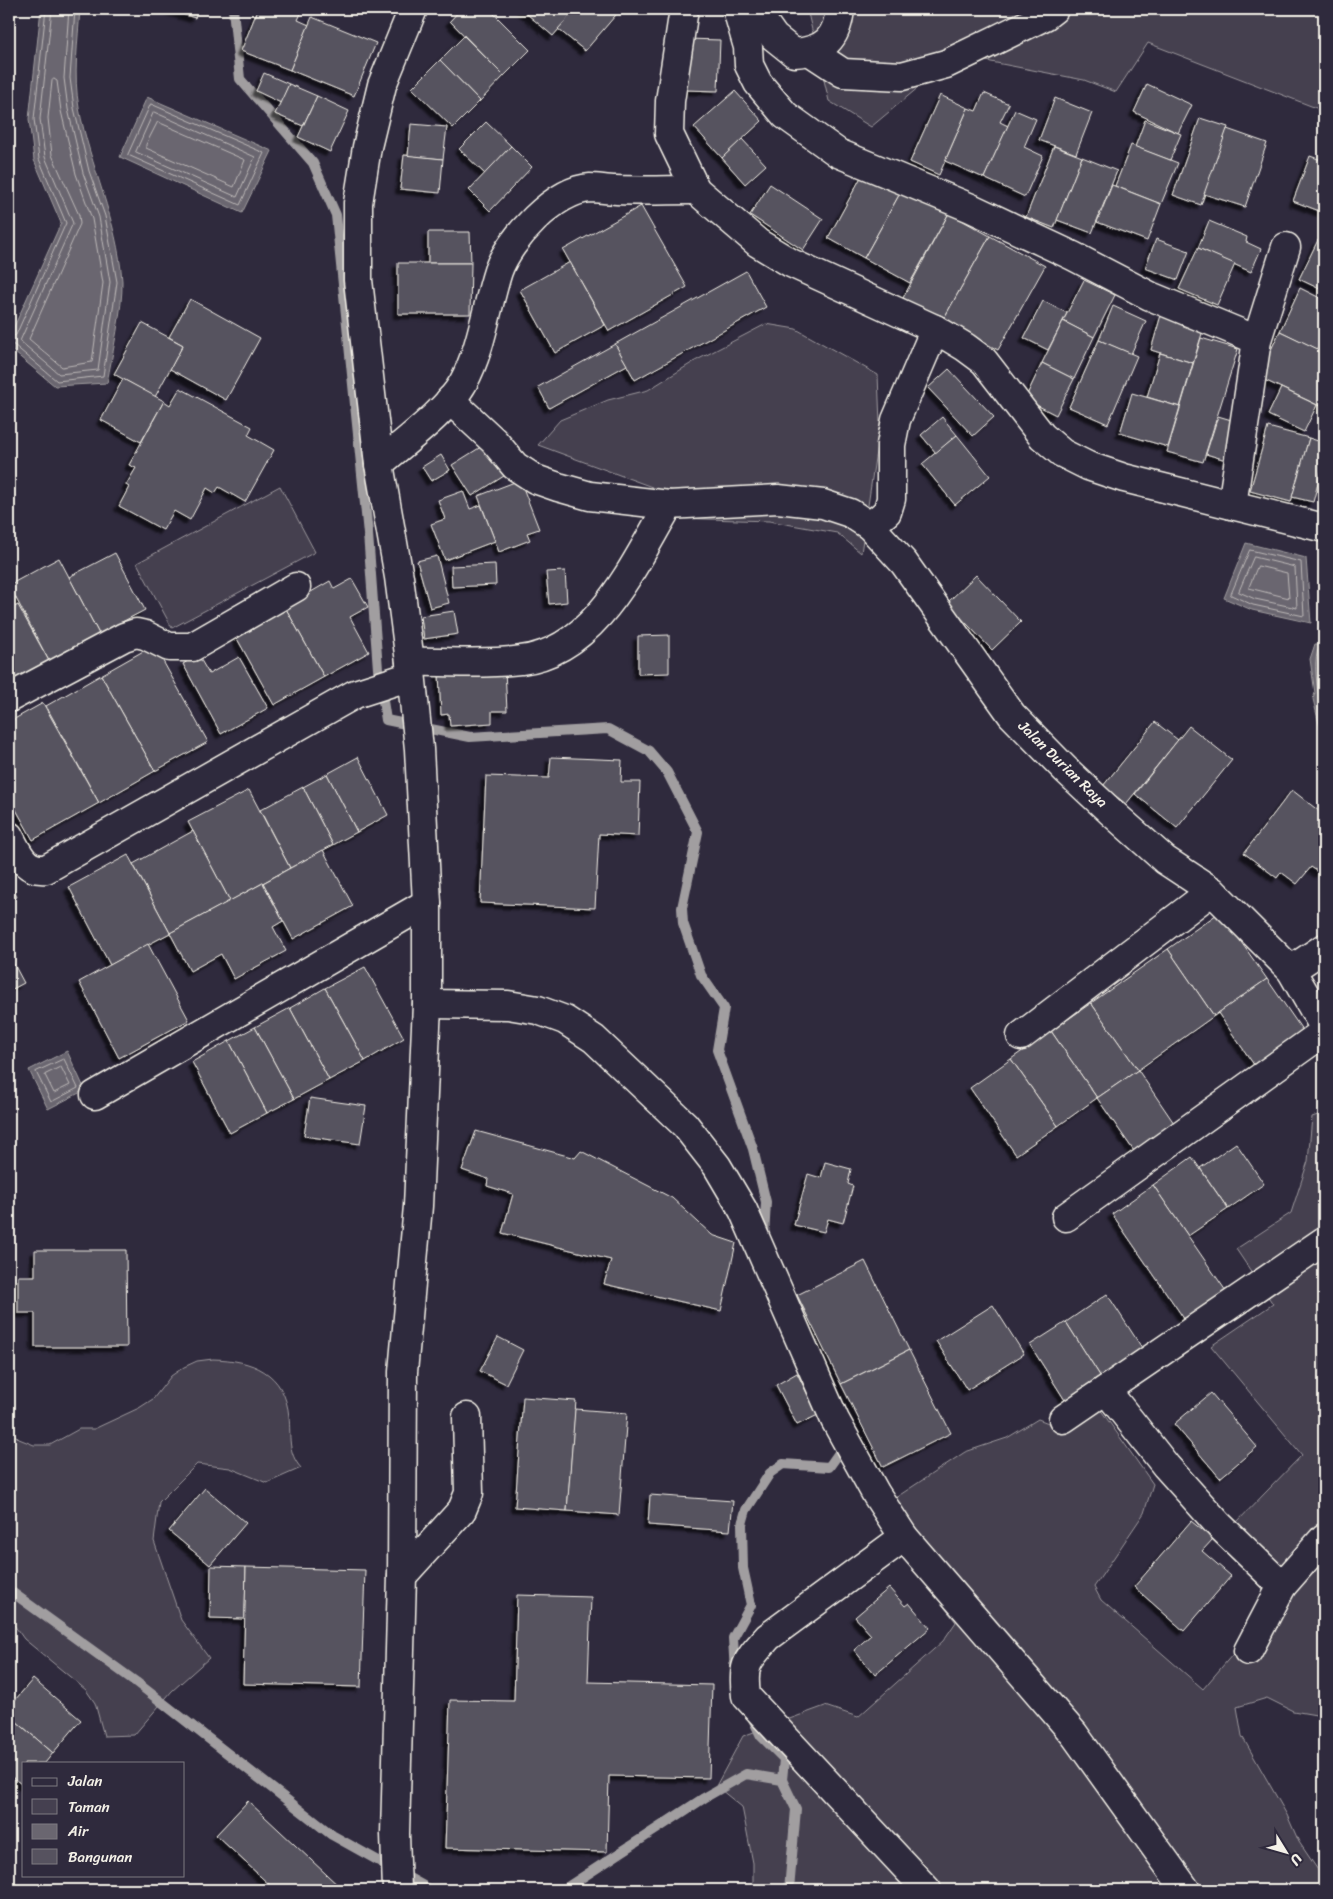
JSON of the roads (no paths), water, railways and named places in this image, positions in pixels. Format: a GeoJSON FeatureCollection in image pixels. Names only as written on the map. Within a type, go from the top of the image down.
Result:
{"type":"FeatureCollection","features":[{"type":"Feature","properties":{"kind":"street"},"geometry":{"type":"LineString","coordinates":[[396,1890],[394,1834],[402,1576],[404,1372],[418,1206],[428,903],[415,712],[403,673],[399,577],[379,464],[358,280],[358,203],[367,146],[382,85],[413,9]]}},
{"type":"Feature","properties":{"kind":"street"},"geometry":{"type":"LineString","coordinates":[[684,9],[670,101],[669,134],[696,190],[758,243],[791,263],[935,329],[984,361],[1042,436],[1062,453],[1088,466],[1124,478],[1324,528]]}},
{"type":"Feature","properties":{"kind":"street"},"geometry":{"type":"LineString","coordinates":[[737,9],[748,47],[749,65],[758,83],[785,115],[838,153],[971,208],[1073,256],[1150,296],[1257,340]]}},
{"type":"Feature","properties":{"kind":"street"},"geometry":{"type":"LineString","coordinates":[[754,9],[774,37],[794,53],[811,52],[829,42],[838,21],[840,9]]}},
{"type":"Feature","properties":{"kind":"street"},"geometry":{"type":"LineString","coordinates":[[811,52],[843,73],[902,76],[946,64],[1045,16],[1054,9]]}},
{"type":"Feature","properties":{"kind":"street"},"geometry":{"type":"LineString","coordinates":[[379,464],[450,400],[462,384],[476,354],[498,270],[512,242],[535,217],[560,199],[588,188],[696,190]]}},
{"type":"Feature","properties":{"kind":"street"},"geometry":{"type":"LineString","coordinates":[[1232,505],[1257,340],[1286,247]]}},
{"type":"Feature","properties":{"kind":"street"},"geometry":{"type":"LineString","coordinates":[[870,526],[887,512],[891,499],[891,445],[896,420],[935,329]]}},
{"type":"Feature","properties":{"kind":"street","name":"Jalan Durian Raya"},"geometry":{"type":"LineString","coordinates":[[450,400],[494,441],[515,466],[534,479],[590,496],[669,506],[778,499],[823,504],[850,513],[870,526],[904,563],[1012,715],[1066,770],[1165,860],[1212,891],[1291,970],[1324,1027]]}},
{"type":"Feature","properties":{"kind":"street"},"geometry":{"type":"LineString","coordinates":[[9,836],[24,863],[29,868],[46,869],[355,694],[403,673],[521,660],[560,648],[577,637],[617,591],[669,506]]}},
{"type":"Feature","properties":{"kind":"street"},"geometry":{"type":"LineString","coordinates":[[9,698],[136,633],[145,635],[169,647],[192,647],[296,588]]}},
{"type":"Feature","properties":{"kind":"street"},"geometry":{"type":"LineString","coordinates":[[1021,1036],[1212,891]]}},
{"type":"Feature","properties":{"kind":"street"},"geometry":{"type":"LineString","coordinates":[[95,1095],[428,903]]}},
{"type":"Feature","properties":{"kind":"street"},"geometry":{"type":"LineString","coordinates":[[1291,970],[1324,948]]}},
{"type":"Feature","properties":{"kind":"street"},"geometry":{"type":"LineString","coordinates":[[426,1004],[508,1005],[538,1010],[565,1020],[594,1039],[685,1125],[716,1166],[743,1210],[835,1420],[854,1456],[904,1537],[1074,1734],[1186,1890]]}},
{"type":"Feature","properties":{"kind":"street"},"geometry":{"type":"LineString","coordinates":[[1066,1217],[1324,1032]]}},
{"type":"Feature","properties":{"kind":"street"},"geometry":{"type":"LineString","coordinates":[[1063,1419],[1324,1241]]}},
{"type":"Feature","properties":{"kind":"street"},"geometry":{"type":"LineString","coordinates":[[1106,1390],[1166,1466],[1219,1525],[1282,1586]]}},
{"type":"Feature","properties":{"kind":"street"},"geometry":{"type":"LineString","coordinates":[[402,1576],[462,1510],[469,1493],[467,1417]]}},
{"type":"Feature","properties":{"kind":"street"},"geometry":{"type":"LineString","coordinates":[[904,1537],[768,1637],[751,1657],[743,1674],[746,1696],[927,1890]]}},
{"type":"Feature","properties":{"kind":"street"},"geometry":{"type":"LineString","coordinates":[[1248,1651],[1282,1586],[1324,1538]]}},
{"type":"Feature","properties":{"kind":"water"},"geometry":{"type":"Polygon","coordinates":[[[41,9],[80,9],[76,71],[77,96],[84,130],[110,215],[122,281],[119,318],[107,383],[55,386],[9,348],[9,338],[61,223],[34,160],[29,119],[41,9]]]}},
{"type":"Feature","properties":{"kind":"water"},"geometry":{"type":"Polygon","coordinates":[[[147,97],[272,151],[242,213],[120,157],[147,97]]]}},
{"type":"Feature","properties":{"kind":"water"},"geometry":{"type":"Polygon","coordinates":[[[1246,543],[1306,558],[1311,623],[1252,610],[1224,598],[1246,543]]]}},
{"type":"Feature","properties":{"kind":"water"},"geometry":{"type":"Polygon","coordinates":[[[1315,644],[1324,644],[1324,744],[1313,699],[1315,693],[1310,659],[1315,644]]]}},
{"type":"Feature","properties":{"kind":"water"},"geometry":{"type":"Polygon","coordinates":[[[67,1051],[85,1090],[48,1109],[29,1070],[67,1051]]]}},
{"type":"Feature","properties":{"kind":"waterway"},"geometry":{"type":"LineString","coordinates":[[233,9],[240,79],[313,163],[336,215],[368,534],[378,669],[386,720],[470,737],[608,729],[649,751],[667,772],[698,832],[682,908],[683,923],[701,975],[724,1008],[717,1050],[753,1149],[766,1202],[764,1237]]}},
{"type":"Feature","properties":{"kind":"waterway"},"geometry":{"type":"LineString","coordinates":[[735,1674],[733,1638],[751,1605],[743,1568],[742,1524],[746,1510],[770,1473],[783,1464],[829,1467],[846,1443]]}},
{"type":"Feature","properties":{"kind":"waterway"},"geometry":{"type":"LineString","coordinates":[[9,1590],[136,1682],[332,1835],[431,1890]]}},
{"type":"Feature","properties":{"kind":"waterway"},"geometry":{"type":"LineString","coordinates":[[752,1717],[761,1736],[784,1759],[782,1780]]}},
{"type":"Feature","properties":{"kind":"waterway"},"geometry":{"type":"LineString","coordinates":[[563,1890],[704,1798],[746,1774],[782,1780],[796,1809],[789,1890]]}}]}
